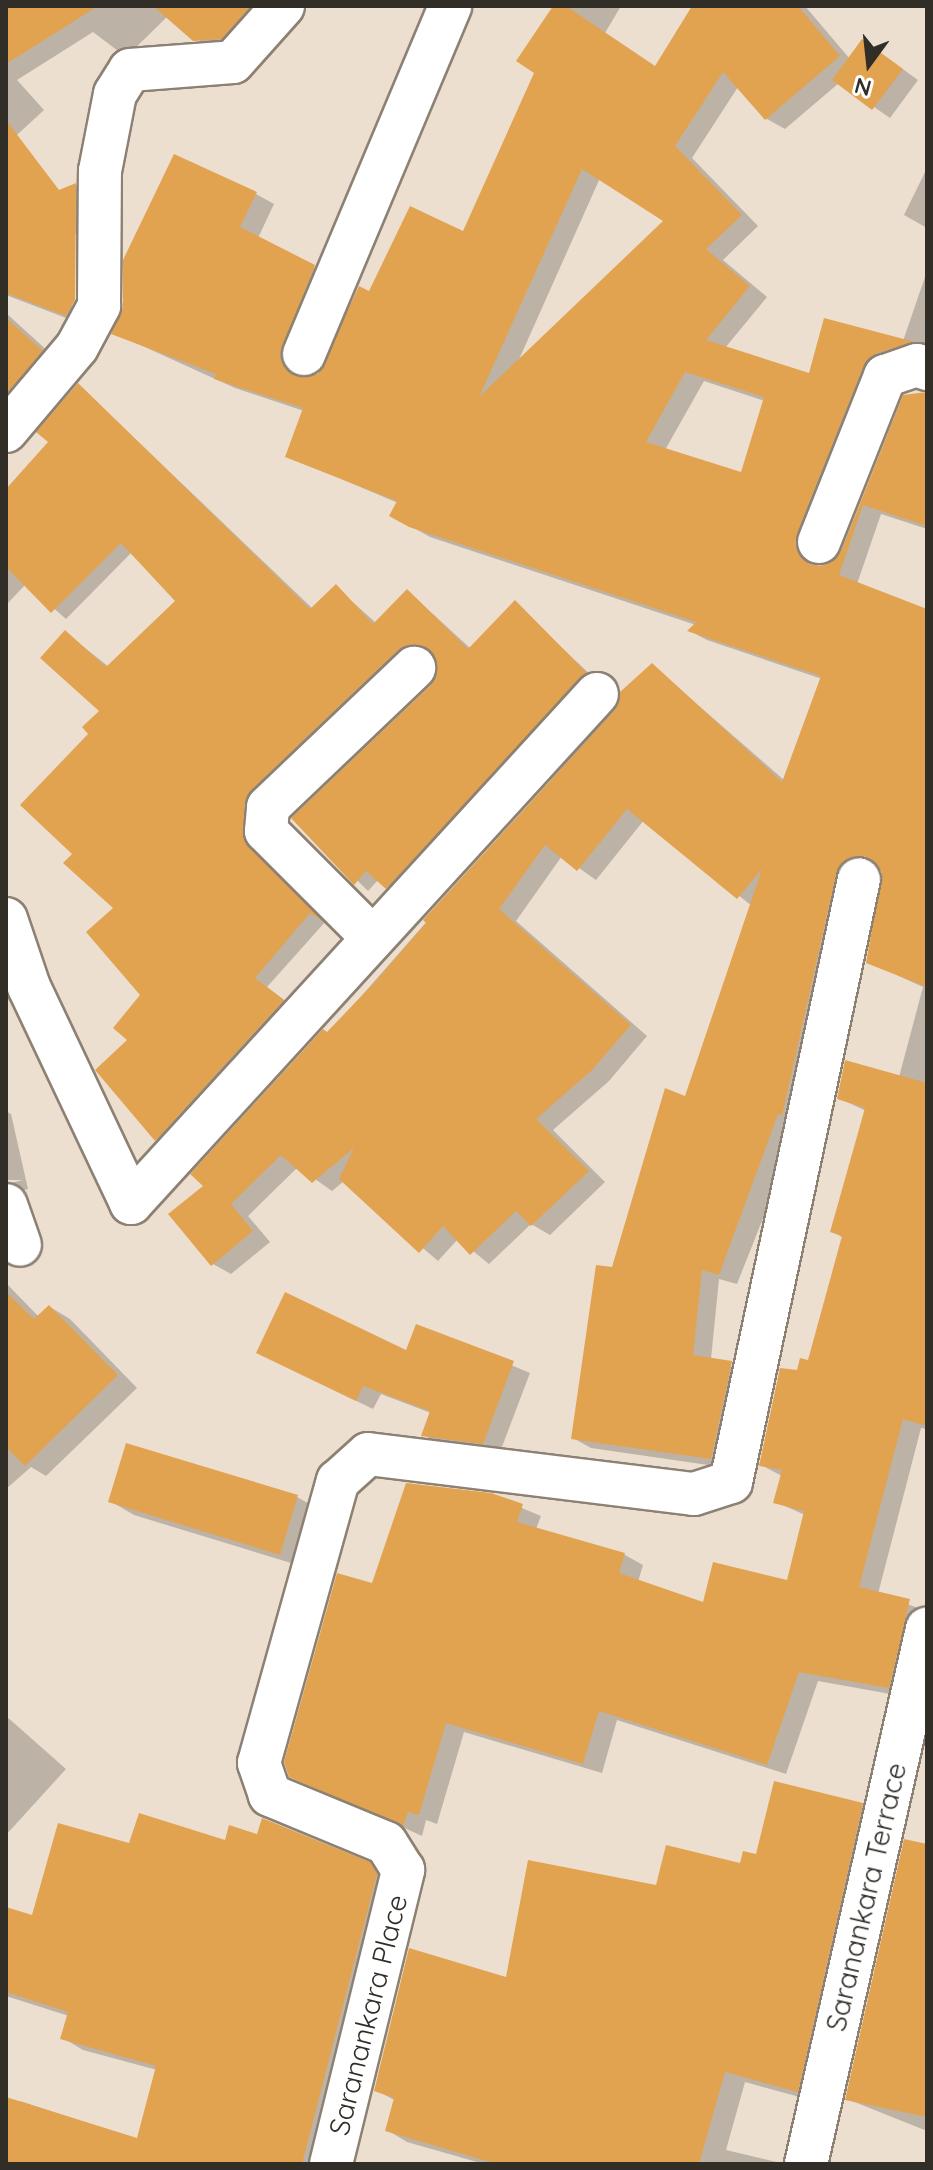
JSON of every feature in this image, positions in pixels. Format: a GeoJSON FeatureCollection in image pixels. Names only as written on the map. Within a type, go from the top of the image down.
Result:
{"type":"FeatureCollection","features":[{"type":"Feature","properties":{"kind":"street"},"geometry":{"type":"LineString","coordinates":[[6,431],[77,347],[99,306],[100,171],[115,94],[130,70],[233,62],[283,6]]}},
{"type":"Feature","properties":{"kind":"street"},"geometry":{"type":"LineString","coordinates":[[304,354],[450,6]]}},
{"type":"Feature","properties":{"kind":"street"},"geometry":{"type":"LineString","coordinates":[[819,542],[885,376],[917,365],[927,369]]}},
{"type":"Feature","properties":{"kind":"street"},"geometry":{"type":"LineString","coordinates":[[372,937],[266,831],[268,807],[414,668]]}},
{"type":"Feature","properties":{"kind":"street"},"geometry":{"type":"LineString","coordinates":[[6,919],[29,987],[131,1203],[597,694]]}},
{"type":"Feature","properties":{"kind":"street","name":"Saranankara Place"},"geometry":{"type":"LineString","coordinates":[[331,2164],[403,1870],[386,1843],[270,1795],[259,1763],[338,1481],[368,1454],[694,1494],[731,1482],[859,879]]}},
{"type":"Feature","properties":{"kind":"street"},"geometry":{"type":"LineString","coordinates":[[6,1205],[20,1245]]}},
{"type":"Feature","properties":{"kind":"street","name":"Saranankara Terrace"},"geometry":{"type":"LineString","coordinates":[[806,2164],[927,1629]]}},
{"type":"Feature","properties":{"kind":"building"},"geometry":{"type":"Polygon","coordinates":[[[6,6],[98,6],[6,64],[6,6]]]}},
{"type":"Feature","properties":{"kind":"building"},"geometry":{"type":"Polygon","coordinates":[[[153,6],[251,6],[222,39],[193,41],[153,6]]]}},
{"type":"Feature","properties":{"kind":"building"},"geometry":{"type":"Polygon","coordinates":[[[553,6],[566,6],[655,66],[692,6],[798,6],[840,56],[765,120],[723,72],[675,146],[742,215],[706,249],[750,286],[706,340],[809,373],[824,318],[915,342],[877,353],[863,367],[797,533],[795,546],[809,564],[823,566],[841,552],[903,395],[927,392],[927,526],[863,505],[839,575],[927,609],[927,987],[866,963],[882,872],[865,856],[851,857],[836,874],[782,1116],[778,1114],[719,1275],[702,1270],[693,1355],[732,1361],[711,1459],[571,1439],[596,1265],[612,1267],[665,1088],[685,1096],[762,869],[737,899],[627,809],[577,871],[545,845],[499,909],[631,1025],[591,1071],[536,1119],[589,1171],[531,1226],[516,1211],[470,1255],[443,1226],[419,1253],[339,1179],[354,1148],[312,1183],[281,1155],[231,1204],[253,1231],[211,1266],[168,1214],[203,1186],[190,1174],[323,1029],[327,1032],[373,984],[426,923],[423,920],[615,710],[620,692],[652,663],[782,782],[821,676],[687,631],[696,622],[409,527],[389,516],[397,501],[285,457],[303,408],[214,379],[216,374],[111,334],[123,307],[123,260],[174,154],[257,192],[240,227],[315,265],[280,356],[294,376],[318,374],[359,286],[369,291],[410,206],[463,231],[534,73],[516,61],[553,6]],[[582,169],[479,397],[663,221],[582,169]],[[685,372],[646,442],[741,472],[764,397],[685,372]]]}},
{"type":"Feature","properties":{"kind":"building"},"geometry":{"type":"Polygon","coordinates":[[[862,39],[903,69],[872,110],[832,80],[862,39]]]}},
{"type":"Feature","properties":{"kind":"building"},"geometry":{"type":"Polygon","coordinates":[[[6,120],[59,190],[76,183],[75,300],[66,316],[6,293],[6,120]]]}},
{"type":"Feature","properties":{"kind":"building"},"geometry":{"type":"Polygon","coordinates":[[[6,318],[43,351],[6,394],[6,318]]]}},
{"type":"Feature","properties":{"kind":"building"},"geometry":{"type":"Polygon","coordinates":[[[78,383],[310,609],[336,584],[373,624],[407,589],[468,649],[515,600],[587,673],[386,889],[366,871],[354,885],[291,818],[431,685],[437,663],[431,651],[409,645],[397,651],[251,790],[244,805],[244,840],[323,921],[310,913],[255,978],[284,1000],[155,1141],[95,1070],[127,1040],[113,1028],[140,995],[86,932],[113,908],[63,863],[72,854],[20,805],[88,734],[82,727],[99,711],[40,658],[65,630],[106,667],[175,601],[121,543],[51,613],[6,567],[6,489],[48,442],[36,432],[78,383]]]}},
{"type":"Feature","properties":{"kind":"building"},"geometry":{"type":"Polygon","coordinates":[[[845,1060],[927,1083],[927,1426],[903,1419],[859,1587],[910,1599],[889,1688],[799,1672],[767,1765],[599,1711],[583,1764],[446,1723],[419,1815],[408,1812],[403,1827],[289,1777],[284,1762],[337,1573],[372,1583],[406,1483],[491,1493],[523,1504],[517,1522],[625,1553],[619,1573],[703,1602],[713,1562],[787,1580],[804,1511],[773,1503],[782,1470],[759,1466],[780,1368],[797,1370],[800,1358],[808,1360],[842,1236],[830,1232],[865,1108],[837,1099],[845,1060]]]}},
{"type":"Feature","properties":{"kind":"building"},"geometry":{"type":"Polygon","coordinates":[[[6,1292],[34,1319],[49,1305],[118,1375],[25,1466],[6,1447],[6,1292]]]}},
{"type":"Feature","properties":{"kind":"building"},"geometry":{"type":"Polygon","coordinates":[[[285,1292],[406,1350],[416,1324],[514,1361],[483,1444],[421,1436],[430,1411],[363,1386],[356,1401],[256,1353],[285,1292]]]}},
{"type":"Feature","properties":{"kind":"building"},"geometry":{"type":"Polygon","coordinates":[[[126,1443],[298,1495],[280,1555],[108,1502],[126,1443]]]}},
{"type":"Feature","properties":{"kind":"building"},"geometry":{"type":"Polygon","coordinates":[[[774,1781],[863,1803],[798,2092],[725,2072],[699,2164],[497,2164],[385,2131],[394,2098],[374,2091],[409,1948],[506,1977],[528,1860],[656,1885],[666,1845],[740,1863],[743,1851],[756,1854],[774,1781]]]}},
{"type":"Feature","properties":{"kind":"building"},"geometry":{"type":"Polygon","coordinates":[[[139,1813],[225,1840],[229,1825],[257,1834],[262,1818],[370,1862],[377,1874],[302,2164],[6,2164],[6,2097],[137,2138],[156,2066],[60,2039],[68,2012],[6,1992],[6,1907],[32,1915],[58,1823],[129,1843],[139,1813]]]}},
{"type":"Feature","properties":{"kind":"building"},"geometry":{"type":"Polygon","coordinates":[[[904,1839],[927,1844],[927,2117],[845,2100],[904,1839]]]}}]}
